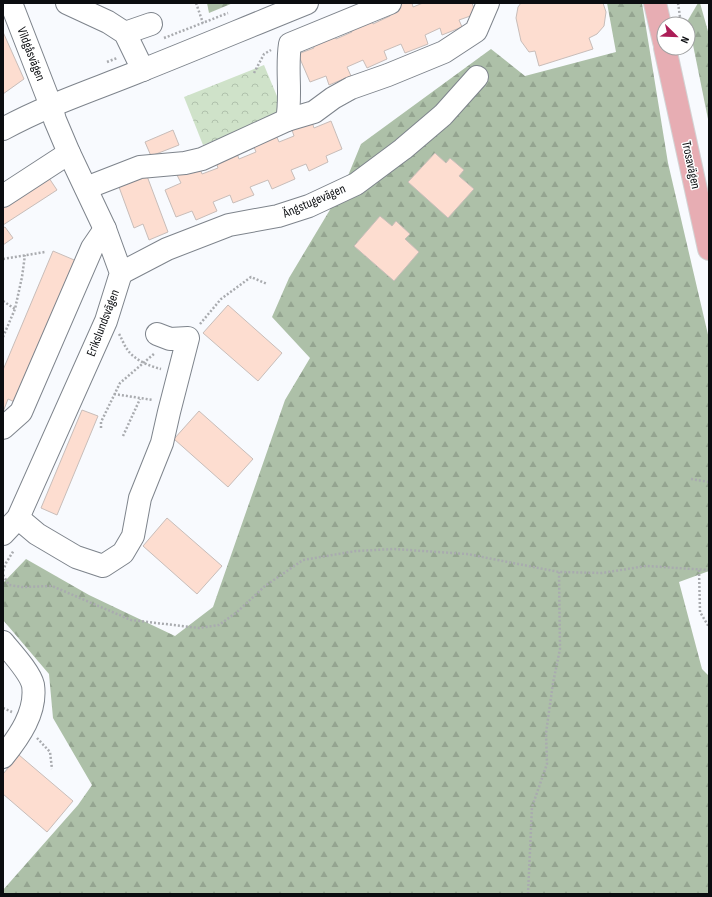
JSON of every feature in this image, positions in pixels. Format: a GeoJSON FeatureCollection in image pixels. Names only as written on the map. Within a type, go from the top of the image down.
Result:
{"type":"FeatureCollection","features":[{"type":"Feature","properties":{"kind":"main road"},"geometry":{"type":"LineString","coordinates":[[655,3],[658,16]]}},
{"type":"Feature","properties":{"kind":"main road"},"geometry":{"type":"LineString","coordinates":[[663,3],[665,16]]}},
{"type":"Feature","properties":{"kind":"main road","name":"Trosavägen"},"geometry":{"type":"LineString","coordinates":[[667,56],[674,82],[709,249]]}},
{"type":"Feature","properties":{"kind":"main road","name":"Trosavägen"},"geometry":{"type":"LineString","coordinates":[[670,56],[674,82]]}},
{"type":"Feature","properties":{"kind":"street"},"geometry":{"type":"LineString","coordinates":[[67,3],[108,22],[125,33],[143,70]]}},
{"type":"Feature","properties":{"kind":"street"},"geometry":{"type":"LineString","coordinates":[[3,129],[51,106],[307,3]]}},
{"type":"Feature","properties":{"kind":"street"},"geometry":{"type":"LineString","coordinates":[[287,120],[289,109],[288,61],[290,44],[390,3]]}},
{"type":"Feature","properties":{"kind":"street"},"geometry":{"type":"LineString","coordinates":[[86,188],[140,167],[185,163],[202,159],[287,120],[314,112],[333,98],[351,88],[388,75],[444,52],[476,31],[488,3]]}},
{"type":"Feature","properties":{"kind":"street","name":"Vildgåsvägen"},"geometry":{"type":"LineString","coordinates":[[9,4],[51,106]]}},
{"type":"Feature","properties":{"kind":"street"},"geometry":{"type":"LineString","coordinates":[[125,33],[151,24]]}},
{"type":"Feature","properties":{"kind":"street","name":"Ängstugevägen"},"geometry":{"type":"LineString","coordinates":[[121,273],[167,249],[194,238],[229,225],[278,216],[303,208],[356,184],[403,149],[443,115],[477,77]]}},
{"type":"Feature","properties":{"kind":"street","name":"Erikslundsvägen"},"geometry":{"type":"LineString","coordinates":[[3,534],[18,518],[106,321],[121,273],[105,229],[69,153],[55,120],[51,106]]}},
{"type":"Feature","properties":{"kind":"street"},"geometry":{"type":"LineString","coordinates":[[3,196],[69,153]]}},
{"type":"Feature","properties":{"kind":"street"},"geometry":{"type":"LineString","coordinates":[[3,428],[21,412],[92,248],[105,229]]}},
{"type":"Feature","properties":{"kind":"street"},"geometry":{"type":"LineString","coordinates":[[18,518],[37,534],[76,558],[104,566],[123,553],[133,536],[140,498],[162,443],[179,372],[172,337]]}},
{"type":"Feature","properties":{"kind":"street"},"geometry":{"type":"LineString","coordinates":[[3,642],[24,668],[33,684],[33,704],[25,727],[3,757]]}},
{"type":"Feature","properties":{"kind":"path"},"geometry":{"type":"LineString","coordinates":[[196,3],[203,23]]}},
{"type":"Feature","properties":{"kind":"path"},"geometry":{"type":"LineString","coordinates":[[678,3],[680,16]]}},
{"type":"Feature","properties":{"kind":"path"},"geometry":{"type":"LineString","coordinates":[[3,259],[45,252]]}},
{"type":"Feature","properties":{"kind":"path"},"geometry":{"type":"LineString","coordinates":[[3,337],[15,309],[26,255]]}},
{"type":"Feature","properties":{"kind":"path"},"geometry":{"type":"LineString","coordinates":[[101,428],[101,422],[120,383],[145,363],[172,337],[251,278],[267,284]]}},
{"type":"Feature","properties":{"kind":"path"},"geometry":{"type":"LineString","coordinates":[[3,301],[15,309]]}},
{"type":"Feature","properties":{"kind":"path"},"geometry":{"type":"LineString","coordinates":[[106,321],[115,325],[127,350],[136,358],[148,365],[160,369],[179,372]]}},
{"type":"Feature","properties":{"kind":"path"},"geometry":{"type":"LineString","coordinates":[[114,394],[171,403]]}},
{"type":"Feature","properties":{"kind":"path"},"geometry":{"type":"LineString","coordinates":[[124,436],[140,399]]}},
{"type":"Feature","properties":{"kind":"path"},"geometry":{"type":"LineString","coordinates":[[691,479],[709,482]]}},
{"type":"Feature","properties":{"kind":"path"},"geometry":{"type":"LineString","coordinates":[[3,575],[9,585],[22,587],[52,586],[131,620],[199,628],[219,625],[237,612],[265,586],[303,560],[356,552],[394,549],[467,554],[559,572],[602,573],[646,566],[709,570]]}},
{"type":"Feature","properties":{"kind":"path"},"geometry":{"type":"LineString","coordinates":[[699,570],[700,612],[709,627]]}},
{"type":"Feature","properties":{"kind":"path"},"geometry":{"type":"LineString","coordinates":[[528,894],[532,807],[547,764],[546,733],[553,683],[560,649],[559,572]]}},
{"type":"Feature","properties":{"kind":"path"},"geometry":{"type":"LineString","coordinates":[[25,727],[50,752],[52,769]]}},
{"type":"Feature","properties":{"kind":"green space"},"geometry":{"type":"Polygon","coordinates":[[[207,3],[233,3],[209,13],[207,3]]]}},
{"type":"Feature","properties":{"kind":"green space"},"geometry":{"type":"Polygon","coordinates":[[[607,3],[642,3],[668,163],[709,339],[709,571],[679,582],[702,669],[709,676],[709,894],[3,894],[3,890],[78,805],[92,785],[53,718],[49,674],[3,620],[3,583],[26,559],[89,595],[175,636],[213,607],[285,400],[310,358],[272,317],[289,278],[343,188],[361,144],[491,49],[525,76],[616,52],[607,3]]]}},
{"type":"Feature","properties":{"kind":"green space"},"geometry":{"type":"Polygon","coordinates":[[[698,3],[700,3],[709,35],[709,124],[695,56],[696,16],[690,16],[698,3]]]}},
{"type":"Feature","properties":{"kind":"green space"},"geometry":{"type":"Polygon","coordinates":[[[264,65],[284,113],[203,145],[184,97],[264,65]]]}},
{"type":"Feature","properties":{"kind":"building"},"geometry":{"type":"Polygon","coordinates":[[[402,3],[412,3],[413,7],[423,3],[472,3],[476,14],[459,20],[462,27],[442,35],[440,28],[425,35],[428,44],[405,53],[401,44],[384,51],[387,59],[367,68],[363,60],[347,67],[351,76],[329,85],[326,76],[310,82],[298,54],[314,48],[311,39],[332,31],[336,39],[352,32],[348,24],[369,15],[373,24],[390,16],[387,9],[402,3]]]}},
{"type":"Feature","properties":{"kind":"building"},"geometry":{"type":"Polygon","coordinates":[[[521,3],[603,3],[606,12],[604,26],[597,34],[589,38],[593,49],[539,66],[535,51],[529,52],[521,41],[516,18],[518,7],[521,3]]]}},
{"type":"Feature","properties":{"kind":"building"},"geometry":{"type":"Polygon","coordinates":[[[3,32],[24,79],[3,94],[3,32]]]}},
{"type":"Feature","properties":{"kind":"building"},"geometry":{"type":"Polygon","coordinates":[[[311,119],[314,128],[331,121],[342,149],[326,156],[328,162],[309,171],[306,164],[291,170],[295,179],[272,189],[268,180],[250,187],[254,195],[233,203],[230,195],[213,202],[217,211],[196,220],[192,211],[176,217],[165,190],[181,183],[177,175],[199,166],[202,174],[218,168],[215,159],[236,151],[239,159],[256,152],[253,144],[276,135],[279,142],[294,136],[291,127],[311,119]]]}},
{"type":"Feature","properties":{"kind":"building"},"geometry":{"type":"Polygon","coordinates":[[[173,130],[179,145],[151,156],[145,142],[173,130]]]}},
{"type":"Feature","properties":{"kind":"building"},"geometry":{"type":"Polygon","coordinates":[[[435,153],[446,163],[450,158],[464,170],[459,176],[474,189],[448,218],[408,182],[435,153]]]}},
{"type":"Feature","properties":{"kind":"building"},"geometry":{"type":"Polygon","coordinates":[[[147,176],[168,232],[149,240],[143,224],[134,228],[119,187],[147,176]]]}},
{"type":"Feature","properties":{"kind":"building"},"geometry":{"type":"Polygon","coordinates":[[[49,178],[57,190],[3,225],[3,208],[49,178]]]}},
{"type":"Feature","properties":{"kind":"building"},"geometry":{"type":"Polygon","coordinates":[[[380,216],[392,226],[396,221],[410,234],[405,239],[419,252],[394,281],[354,246],[380,216]]]}},
{"type":"Feature","properties":{"kind":"building"},"geometry":{"type":"Polygon","coordinates":[[[5,227],[13,238],[3,245],[3,228],[5,227]]]}},
{"type":"Feature","properties":{"kind":"building"},"geometry":{"type":"Polygon","coordinates":[[[53,251],[79,262],[19,404],[8,399],[3,412],[3,370],[53,251]]]}},
{"type":"Feature","properties":{"kind":"building"},"geometry":{"type":"Polygon","coordinates":[[[228,305],[282,353],[258,381],[203,333],[228,305]]]}},
{"type":"Feature","properties":{"kind":"building"},"geometry":{"type":"Polygon","coordinates":[[[82,410],[98,416],[57,515],[41,508],[82,410]]]}},
{"type":"Feature","properties":{"kind":"building"},"geometry":{"type":"Polygon","coordinates":[[[199,411],[253,459],[228,487],[174,439],[199,411]]]}},
{"type":"Feature","properties":{"kind":"building"},"geometry":{"type":"Polygon","coordinates":[[[167,518],[222,566],[197,594],[143,546],[167,518]]]}},
{"type":"Feature","properties":{"kind":"building"},"geometry":{"type":"Polygon","coordinates":[[[19,755],[73,801],[47,832],[3,794],[3,774],[19,755]]]}}]}
